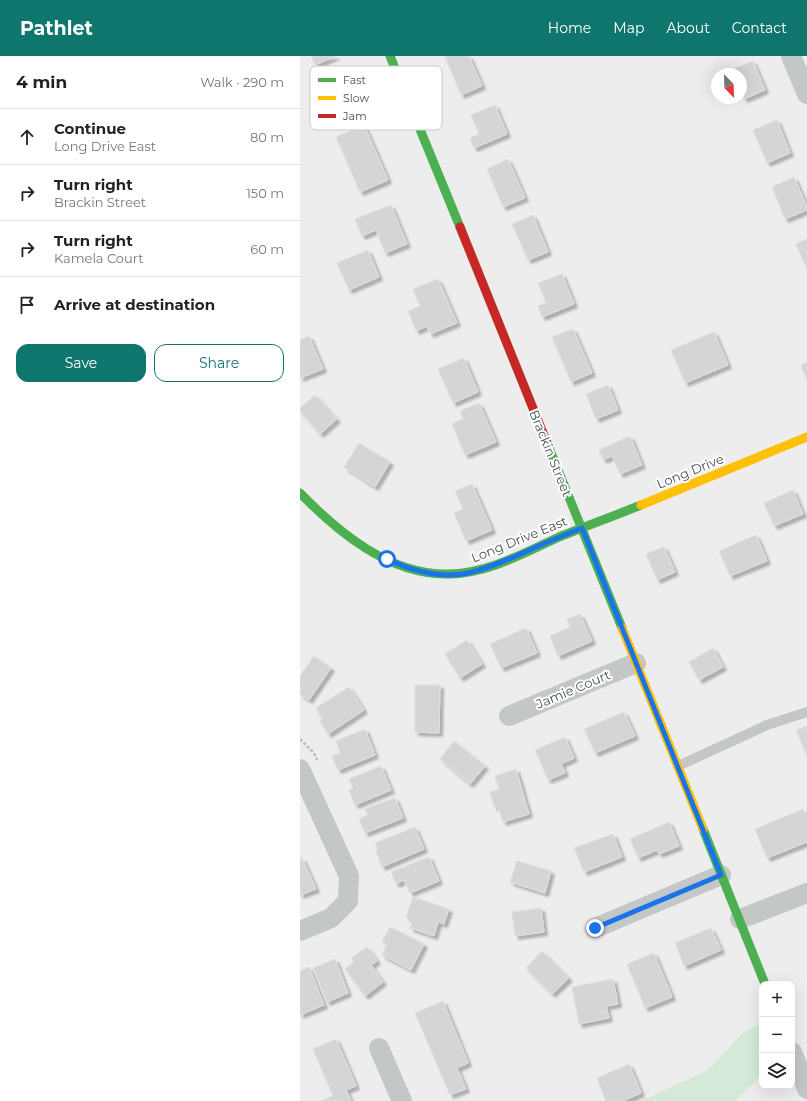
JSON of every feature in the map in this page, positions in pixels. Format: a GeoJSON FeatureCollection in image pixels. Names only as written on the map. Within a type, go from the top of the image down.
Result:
{"type":"FeatureCollection","features":[{"type":"Feature","properties":{"kind":"street","name":"Brackin Street"},"geometry":{"type":"LineString","coordinates":[[390,56],[394,66]]}},
{"type":"Feature","properties":{"kind":"street"},"geometry":{"type":"LineString","coordinates":[[792,56],[807,94]]}},
{"type":"Feature","properties":{"kind":"street","name":"Brackin Street"},"geometry":{"type":"LineString","coordinates":[[420,130],[764,981]]}},
{"type":"Feature","properties":{"kind":"street","name":"Long Drive"},"geometry":{"type":"LineString","coordinates":[[582,528],[807,437]]}},
{"type":"Feature","properties":{"kind":"street","name":"Long Drive East"},"geometry":{"type":"LineString","coordinates":[[301,495],[322,516],[355,540],[397,564],[428,573],[449,575],[480,570],[582,528]]}},
{"type":"Feature","properties":{"kind":"street","name":"Jamie Court"},"geometry":{"type":"LineString","coordinates":[[509,716],[636,663]]}},
{"type":"Feature","properties":{"kind":"street"},"geometry":{"type":"LineString","coordinates":[[300,769],[349,876],[348,901],[331,918],[300,931]]}},
{"type":"Feature","properties":{"kind":"street"},"geometry":{"type":"LineString","coordinates":[[595,928],[721,875]]}},
{"type":"Feature","properties":{"kind":"street"},"geometry":{"type":"LineString","coordinates":[[740,920],[807,893]]}},
{"type":"Feature","properties":{"kind":"street"},"geometry":{"type":"LineString","coordinates":[[379,1048],[402,1101]]}},
{"type":"Feature","properties":{"kind":"street"},"geometry":{"type":"LineString","coordinates":[[792,1053],[806,1085]]}},
{"type":"Feature","properties":{"kind":"lane"},"geometry":{"type":"LineString","coordinates":[[678,766],[767,724],[807,712]]}},
{"type":"Feature","properties":{"kind":"green space"},"geometry":{"type":"Polygon","coordinates":[[[759,1024],[759,1077],[735,1101],[641,1101],[708,1070],[745,1031],[759,1024]]]}},
{"type":"Feature","properties":{"kind":"building"},"geometry":{"type":"Polygon","coordinates":[[[311,56],[336,56],[315,65],[311,56]]]}},
{"type":"Feature","properties":{"kind":"building"},"geometry":{"type":"Polygon","coordinates":[[[445,56],[469,56],[482,86],[461,95],[445,56]]]}},
{"type":"Feature","properties":{"kind":"building"},"geometry":{"type":"Polygon","coordinates":[[[753,61],[765,90],[747,98],[747,68],[736,68],[753,61]]]}},
{"type":"Feature","properties":{"kind":"building"},"geometry":{"type":"Polygon","coordinates":[[[495,105],[507,134],[474,148],[470,138],[479,134],[471,115],[495,105]]]}},
{"type":"Feature","properties":{"kind":"building"},"geometry":{"type":"Polygon","coordinates":[[[777,120],[790,153],[767,163],[753,130],[777,120]]]}},
{"type":"Feature","properties":{"kind":"building"},"geometry":{"type":"Polygon","coordinates":[[[352,130],[366,130],[388,180],[360,192],[336,137],[352,130]]]}},
{"type":"Feature","properties":{"kind":"building"},"geometry":{"type":"Polygon","coordinates":[[[508,159],[525,198],[503,207],[487,169],[508,159]]]}},
{"type":"Feature","properties":{"kind":"building"},"geometry":{"type":"Polygon","coordinates":[[[794,177],[807,210],[785,219],[772,187],[794,177]]]}},
{"type":"Feature","properties":{"kind":"building"},"geometry":{"type":"Polygon","coordinates":[[[391,205],[407,244],[385,253],[376,230],[362,236],[355,219],[391,205]]]}},
{"type":"Feature","properties":{"kind":"building"},"geometry":{"type":"Polygon","coordinates":[[[533,215],[548,252],[528,260],[512,224],[533,215]]]}},
{"type":"Feature","properties":{"kind":"building"},"geometry":{"type":"Polygon","coordinates":[[[807,239],[807,269],[796,244],[807,239]]]}},
{"type":"Feature","properties":{"kind":"building"},"geometry":{"type":"Polygon","coordinates":[[[368,250],[379,277],[349,290],[337,263],[368,250]]]}},
{"type":"Feature","properties":{"kind":"building"},"geometry":{"type":"Polygon","coordinates":[[[562,274],[574,304],[542,317],[538,306],[546,303],[538,283],[562,274]]]}},
{"type":"Feature","properties":{"kind":"building"},"geometry":{"type":"Polygon","coordinates":[[[438,279],[457,323],[430,334],[427,326],[416,331],[408,311],[420,306],[413,289],[438,279]]]}},
{"type":"Feature","properties":{"kind":"building"},"geometry":{"type":"Polygon","coordinates":[[[573,329],[592,373],[571,382],[552,337],[573,329]]]}},
{"type":"Feature","properties":{"kind":"building"},"geometry":{"type":"Polygon","coordinates":[[[714,332],[728,365],[685,383],[671,350],[714,332]]]}},
{"type":"Feature","properties":{"kind":"building"},"geometry":{"type":"Polygon","coordinates":[[[309,336],[323,369],[300,378],[300,340],[309,336]]]}},
{"type":"Feature","properties":{"kind":"building"},"geometry":{"type":"Polygon","coordinates":[[[464,358],[478,392],[453,403],[438,369],[464,358]]]}},
{"type":"Feature","properties":{"kind":"building"},"geometry":{"type":"Polygon","coordinates":[[[807,362],[807,380],[801,365],[807,362]]]}},
{"type":"Feature","properties":{"kind":"building"},"geometry":{"type":"Polygon","coordinates":[[[608,385],[618,410],[596,419],[586,394],[608,385]]]}},
{"type":"Feature","properties":{"kind":"building"},"geometry":{"type":"Polygon","coordinates":[[[315,395],[337,419],[320,434],[300,411],[300,408],[315,395]]]}},
{"type":"Feature","properties":{"kind":"building"},"geometry":{"type":"Polygon","coordinates":[[[479,403],[496,442],[465,455],[452,424],[463,419],[460,411],[479,403]]]}},
{"type":"Feature","properties":{"kind":"building"},"geometry":{"type":"Polygon","coordinates":[[[630,436],[642,465],[620,474],[612,456],[603,460],[599,450],[630,436]]]}},
{"type":"Feature","properties":{"kind":"building"},"geometry":{"type":"Polygon","coordinates":[[[359,443],[390,462],[375,487],[344,467],[359,443]]]}},
{"type":"Feature","properties":{"kind":"building"},"geometry":{"type":"Polygon","coordinates":[[[472,484],[492,530],[466,541],[454,513],[463,509],[455,491],[472,484]]]}},
{"type":"Feature","properties":{"kind":"building"},"geometry":{"type":"Polygon","coordinates":[[[793,490],[803,514],[774,526],[764,503],[793,490]]]}},
{"type":"Feature","properties":{"kind":"building"},"geometry":{"type":"Polygon","coordinates":[[[756,535],[767,561],[730,576],[719,551],[756,535]]]}},
{"type":"Feature","properties":{"kind":"building"},"geometry":{"type":"Polygon","coordinates":[[[664,547],[675,572],[657,580],[646,554],[664,547]]]}},
{"type":"Feature","properties":{"kind":"building"},"geometry":{"type":"Polygon","coordinates":[[[580,614],[592,641],[558,656],[550,636],[570,627],[567,619],[580,614]]]}},
{"type":"Feature","properties":{"kind":"building"},"geometry":{"type":"Polygon","coordinates":[[[526,628],[537,653],[501,668],[490,644],[526,628]]]}},
{"type":"Feature","properties":{"kind":"building"},"geometry":{"type":"Polygon","coordinates":[[[467,640],[482,664],[460,678],[445,654],[467,640]]]}},
{"type":"Feature","properties":{"kind":"building"},"geometry":{"type":"Polygon","coordinates":[[[713,648],[723,667],[699,680],[689,662],[713,648]]]}},
{"type":"Feature","properties":{"kind":"building"},"geometry":{"type":"Polygon","coordinates":[[[314,656],[331,668],[309,700],[300,694],[300,676],[314,656]]]}},
{"type":"Feature","properties":{"kind":"building"},"geometry":{"type":"Polygon","coordinates":[[[415,685],[440,685],[439,733],[415,732],[415,685]]]}},
{"type":"Feature","properties":{"kind":"building"},"geometry":{"type":"Polygon","coordinates":[[[349,687],[364,710],[328,734],[320,721],[322,719],[316,708],[349,687]]]}},
{"type":"Feature","properties":{"kind":"building"},"geometry":{"type":"Polygon","coordinates":[[[624,712],[635,736],[595,753],[584,729],[624,712]]]}},
{"type":"Feature","properties":{"kind":"building"},"geometry":{"type":"Polygon","coordinates":[[[807,726],[807,756],[796,730],[807,726]]]}},
{"type":"Feature","properties":{"kind":"building"},"geometry":{"type":"Polygon","coordinates":[[[365,729],[375,755],[338,770],[332,756],[340,753],[336,741],[365,729]]]}},
{"type":"Feature","properties":{"kind":"building"},"geometry":{"type":"Polygon","coordinates":[[[565,737],[574,758],[561,764],[565,773],[548,780],[535,750],[565,737]]]}},
{"type":"Feature","properties":{"kind":"building"},"geometry":{"type":"Polygon","coordinates":[[[454,741],[485,766],[470,784],[440,759],[454,741]]]}},
{"type":"Feature","properties":{"kind":"building"},"geometry":{"type":"Polygon","coordinates":[[[381,766],[391,790],[355,805],[349,790],[353,788],[349,779],[381,766]]]}},
{"type":"Feature","properties":{"kind":"building"},"geometry":{"type":"Polygon","coordinates":[[[516,769],[529,814],[503,822],[498,806],[494,807],[490,792],[499,789],[495,776],[516,769]]]}},
{"type":"Feature","properties":{"kind":"building"},"geometry":{"type":"Polygon","coordinates":[[[395,798],[403,818],[365,833],[359,819],[368,815],[365,809],[395,798]]]}},
{"type":"Feature","properties":{"kind":"building"},"geometry":{"type":"Polygon","coordinates":[[[803,809],[807,818],[807,842],[767,858],[755,829],[803,809]]]}},
{"type":"Feature","properties":{"kind":"building"},"geometry":{"type":"Polygon","coordinates":[[[669,822],[679,846],[659,854],[657,850],[638,858],[630,839],[669,822]]]}},
{"type":"Feature","properties":{"kind":"building"},"geometry":{"type":"Polygon","coordinates":[[[415,827],[424,849],[382,867],[376,851],[378,850],[375,843],[415,827]]]}},
{"type":"Feature","properties":{"kind":"building"},"geometry":{"type":"Polygon","coordinates":[[[613,834],[622,857],[584,872],[574,848],[613,834]]]}},
{"type":"Feature","properties":{"kind":"building"},"geometry":{"type":"Polygon","coordinates":[[[429,857],[439,881],[410,893],[404,880],[396,884],[391,872],[429,857]]]}},
{"type":"Feature","properties":{"kind":"building"},"geometry":{"type":"Polygon","coordinates":[[[302,858],[316,889],[300,895],[300,859],[302,858]]]}},
{"type":"Feature","properties":{"kind":"building"},"geometry":{"type":"Polygon","coordinates":[[[517,861],[551,871],[545,893],[510,882],[517,861]]]}},
{"type":"Feature","properties":{"kind":"building"},"geometry":{"type":"Polygon","coordinates":[[[413,897],[449,909],[444,924],[438,922],[434,936],[410,928],[413,919],[406,917],[413,897]]]}},
{"type":"Feature","properties":{"kind":"building"},"geometry":{"type":"Polygon","coordinates":[[[541,908],[544,932],[515,936],[512,912],[541,908]]]}},
{"type":"Feature","properties":{"kind":"building"},"geometry":{"type":"Polygon","coordinates":[[[390,927],[424,944],[411,970],[382,955],[387,945],[382,942],[390,927]]]}},
{"type":"Feature","properties":{"kind":"building"},"geometry":{"type":"Polygon","coordinates":[[[711,928],[721,950],[684,966],[675,943],[711,928]]]}},
{"type":"Feature","properties":{"kind":"building"},"geometry":{"type":"Polygon","coordinates":[[[367,947],[377,961],[371,965],[383,982],[365,996],[345,969],[354,962],[351,958],[367,947]]]}},
{"type":"Feature","properties":{"kind":"building"},"geometry":{"type":"Polygon","coordinates":[[[542,951],[569,978],[552,994],[526,968],[542,951]]]}},
{"type":"Feature","properties":{"kind":"building"},"geometry":{"type":"Polygon","coordinates":[[[654,953],[672,997],[645,1008],[627,964],[654,953]]]}},
{"type":"Feature","properties":{"kind":"building"},"geometry":{"type":"Polygon","coordinates":[[[335,959],[348,993],[327,1002],[313,968],[335,959]]]}},
{"type":"Feature","properties":{"kind":"building"},"geometry":{"type":"Polygon","coordinates":[[[309,967],[324,1005],[300,1015],[300,971],[309,967]]]}},
{"type":"Feature","properties":{"kind":"building"},"geometry":{"type":"Polygon","coordinates":[[[613,979],[618,1004],[606,1006],[609,1018],[579,1024],[572,987],[613,979]]]}},
{"type":"Feature","properties":{"kind":"building"},"geometry":{"type":"Polygon","coordinates":[[[443,1001],[468,1063],[457,1068],[466,1089],[450,1095],[415,1013],[443,1001]]]}},
{"type":"Feature","properties":{"kind":"building"},"geometry":{"type":"Polygon","coordinates":[[[336,1039],[356,1086],[346,1090],[351,1101],[321,1101],[333,1096],[313,1049],[336,1039]]]}},
{"type":"Feature","properties":{"kind":"building"},"geometry":{"type":"Polygon","coordinates":[[[629,1064],[641,1093],[623,1101],[606,1101],[597,1078],[629,1064]]]}},
{"type":"Feature","properties":{"kind":"traffic: fast"},"geometry":{"type":"LineString","coordinates":[[390,56],[394,66]]}},
{"type":"Feature","properties":{"kind":"traffic: fast"},"geometry":{"type":"LineString","coordinates":[[420,130],[460,227]]}},
{"type":"Feature","properties":{"kind":"traffic: fast"},"geometry":{"type":"LineString","coordinates":[[547,443],[622,628]]}},
{"type":"Feature","properties":{"kind":"traffic: fast"},"geometry":{"type":"LineString","coordinates":[[300,493],[348,536],[385,559],[405,567],[426,572],[448,574],[463,573],[491,567],[505,562],[559,537],[641,505]]}},
{"type":"Feature","properties":{"kind":"traffic: fast"},"geometry":{"type":"LineString","coordinates":[[703,829],[764,981]]}},
{"type":"Feature","properties":{"kind":"traffic: slow"},"geometry":{"type":"LineString","coordinates":[[641,505],[807,437]]}},
{"type":"Feature","properties":{"kind":"traffic: slow"},"geometry":{"type":"LineString","coordinates":[[622,628],[703,829]]}},
{"type":"Feature","properties":{"kind":"traffic: jam"},"geometry":{"type":"LineString","coordinates":[[460,227],[547,443]]}},
{"type":"Feature","properties":{"kind":"route"},"geometry":{"type":"LineString","coordinates":[[387,559],[397,564],[428,573],[449,575],[462,574],[480,570],[582,528],[721,875],[595,928]]}}]}
